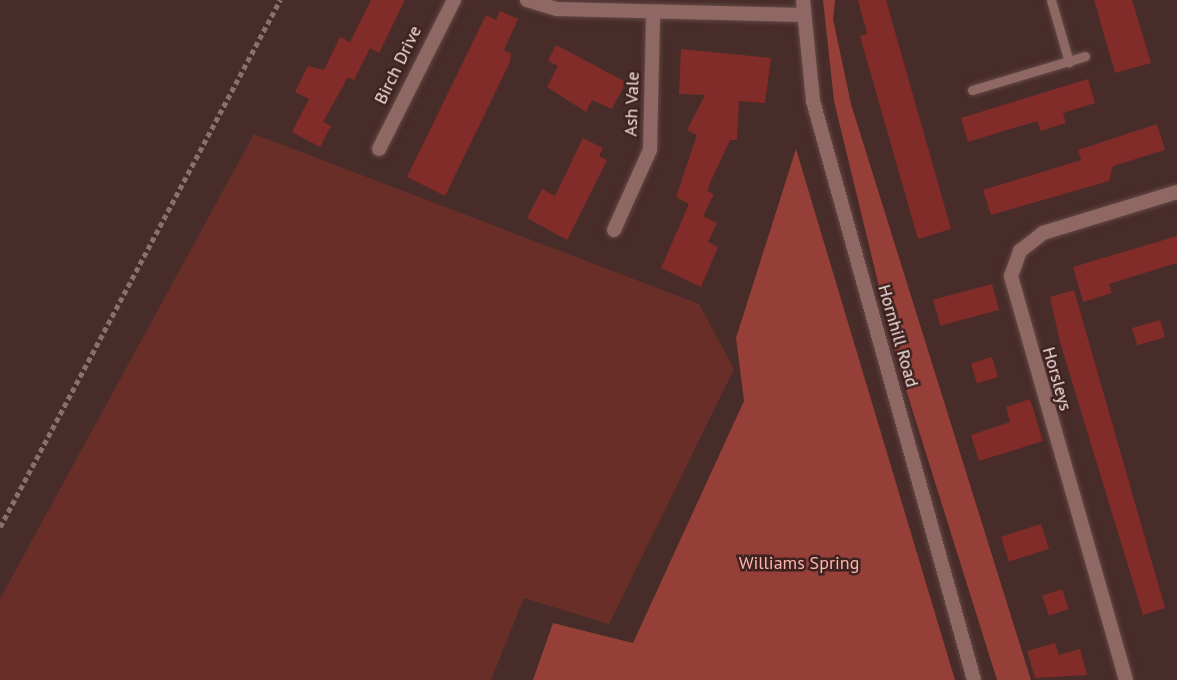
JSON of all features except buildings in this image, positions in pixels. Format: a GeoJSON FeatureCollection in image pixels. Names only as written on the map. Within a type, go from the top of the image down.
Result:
{"type":"FeatureCollection","features":[{"type":"Feature","properties":{"kind":"street","name":"Birch Drive"},"geometry":{"type":"LineString","coordinates":[[379,149],[454,0]]}},
{"type":"Feature","properties":{"kind":"street"},"geometry":{"type":"LineString","coordinates":[[527,0],[557,9],[653,13],[803,7]]}},
{"type":"Feature","properties":{"kind":"street","name":"Hornhill Road"},"geometry":{"type":"LineString","coordinates":[[803,7],[813,101],[974,680]]}},
{"type":"Feature","properties":{"kind":"street","name":"Ash Vale"},"geometry":{"type":"LineString","coordinates":[[614,230],[650,150],[653,13]]}},
{"type":"Feature","properties":{"kind":"street","name":"Horsleys"},"geometry":{"type":"LineString","coordinates":[[1126,680],[1011,276],[1020,251],[1043,233],[1177,192]]}},
{"type":"Feature","properties":{"kind":"lane"},"geometry":{"type":"LineString","coordinates":[[1051,0],[1069,62]]}},
{"type":"Feature","properties":{"kind":"lane"},"geometry":{"type":"LineString","coordinates":[[972,90],[1085,56]]}},
{"type":"Feature","properties":{"kind":"path"},"geometry":{"type":"LineString","coordinates":[[0,527],[280,0]]}},
{"type":"Feature","properties":{"kind":"shaded area"},"geometry":{"type":"Polygon","coordinates":[[[254,134],[699,304],[734,369],[609,624],[524,598],[491,680],[0,680],[0,599],[254,134]]]}},
{"type":"Feature","properties":{"kind":"green space"},"geometry":{"type":"Polygon","coordinates":[[[823,0],[835,0],[833,19],[851,104],[1031,680],[997,680],[897,361],[834,101],[823,0]]]}},
{"type":"Feature","properties":{"kind":"green space","name":"Williams Spring"},"geometry":{"type":"Polygon","coordinates":[[[796,149],[955,680],[533,680],[553,623],[633,643],[744,401],[736,338],[796,149]]]}}]}
